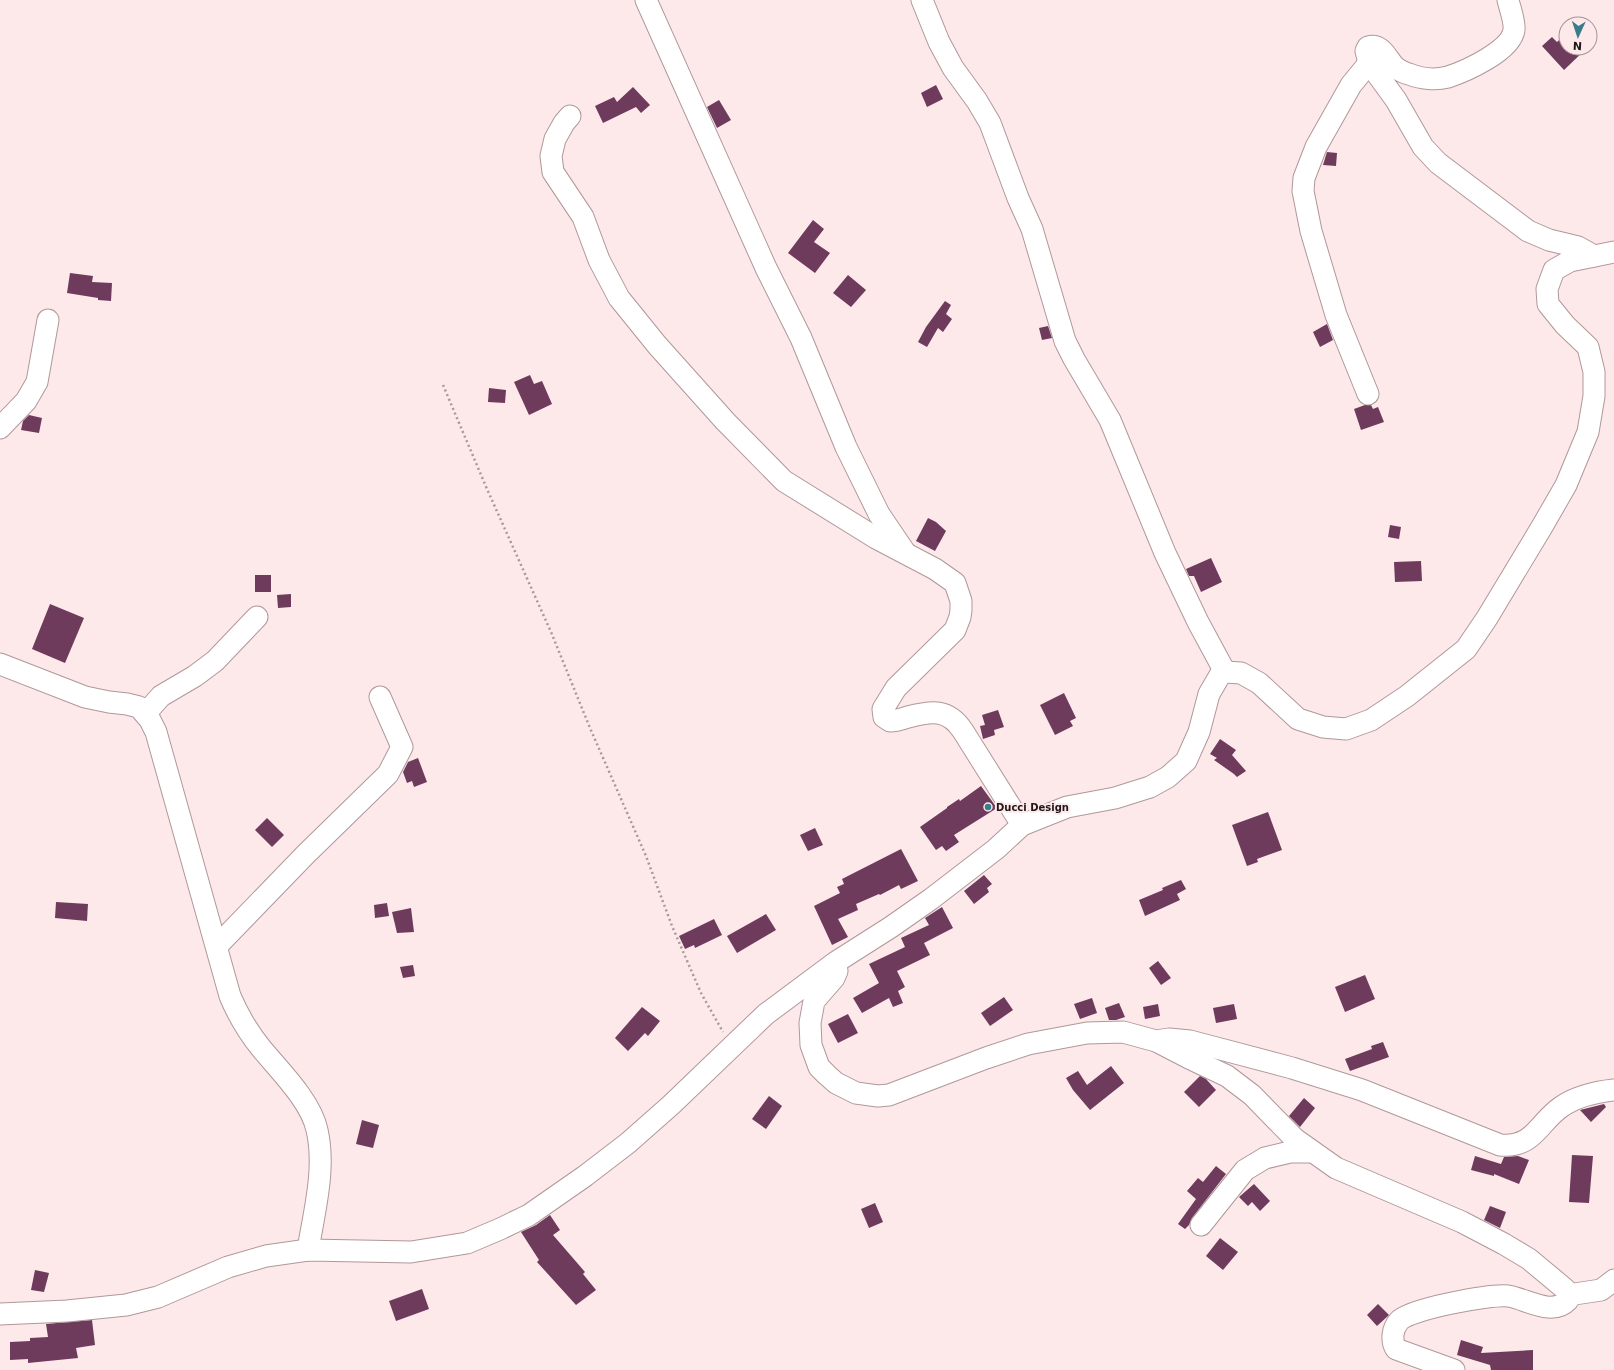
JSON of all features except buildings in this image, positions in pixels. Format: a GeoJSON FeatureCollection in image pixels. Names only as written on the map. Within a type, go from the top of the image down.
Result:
{"type":"FeatureCollection","features":[{"type":"Feature","properties":{"kind":"street"},"geometry":{"type":"LineString","coordinates":[[646,0],[766,268],[801,338],[846,446],[879,514],[906,553]]}},
{"type":"Feature","properties":{"kind":"street"},"geometry":{"type":"LineString","coordinates":[[922,0],[939,42],[953,68],[977,101],[990,123],[1018,198],[1032,230],[1065,340],[1074,359],[1110,420],[1165,553],[1198,622],[1226,672]]}},
{"type":"Feature","properties":{"kind":"street"},"geometry":{"type":"LineString","coordinates":[[1508,0],[1514,22],[1514,31],[1510,39],[1504,47],[1466,70],[1447,77],[1424,79],[1409,75],[1397,69],[1384,52],[1378,47],[1373,46],[1368,47],[1366,51],[1370,63],[1396,100],[1423,147],[1438,163],[1528,231],[1550,240],[1604,254]]}},
{"type":"Feature","properties":{"kind":"street"},"geometry":{"type":"LineString","coordinates":[[1368,394],[1336,315],[1311,231],[1303,191],[1304,178],[1316,146],[1351,85],[1370,63]]}},
{"type":"Feature","properties":{"kind":"street"},"geometry":{"type":"LineString","coordinates":[[570,116],[564,123],[555,139],[551,156],[553,172],[583,218],[599,260],[619,298],[696,390],[784,481],[876,538],[935,569],[955,583],[961,601],[960,617],[955,630],[896,688],[883,709],[884,717],[890,721],[931,712],[939,713],[953,720],[959,725],[1022,825]]}},
{"type":"Feature","properties":{"kind":"street"},"geometry":{"type":"LineString","coordinates":[[0,1314],[67,1311],[126,1305],[158,1297],[228,1267],[266,1256],[308,1250],[411,1252],[467,1243],[500,1229],[530,1214],[585,1176],[628,1143],[671,1105],[766,1014],[836,962],[891,927],[930,899],[996,849],[1022,825],[1067,807],[1115,798],[1150,787],[1168,777],[1186,761],[1198,732],[1209,694],[1220,675],[1226,672],[1241,673],[1259,683],[1298,719],[1323,728],[1346,729],[1371,720],[1407,696],[1466,649],[1487,618],[1566,485],[1588,432],[1594,396],[1594,372],[1588,347],[1565,325],[1548,304],[1547,290],[1554,270],[1570,261],[1604,254]]}},
{"type":"Feature","properties":{"kind":"street"},"geometry":{"type":"LineString","coordinates":[[0,428],[26,401],[37,382],[48,320]]}},
{"type":"Feature","properties":{"kind":"street"},"geometry":{"type":"LineString","coordinates":[[146,713],[161,696],[196,676],[215,661],[257,617]]}},
{"type":"Feature","properties":{"kind":"street"},"geometry":{"type":"LineString","coordinates":[[0,664],[85,698],[139,707],[146,713],[156,732],[230,996],[248,1032],[276,1065],[306,1105],[317,1130],[320,1166],[308,1250]]}},
{"type":"Feature","properties":{"kind":"street"},"geometry":{"type":"LineString","coordinates":[[217,946],[306,854],[388,774],[402,747],[380,697]]}},
{"type":"Feature","properties":{"kind":"street"},"geometry":{"type":"LineString","coordinates":[[836,962],[837,971],[834,978],[814,1001],[810,1023],[811,1045],[819,1066],[826,1075],[836,1083],[856,1093],[878,1096],[888,1095],[986,1058],[1028,1044],[1054,1038],[1087,1033],[1123,1032],[1156,1041],[1227,1076],[1252,1095],[1294,1139],[1336,1168],[1462,1222],[1504,1244],[1529,1259],[1565,1289],[1568,1295],[1568,1300],[1565,1303],[1554,1307],[1536,1305],[1508,1296],[1496,1296],[1441,1306],[1418,1312],[1400,1320],[1394,1328],[1392,1344],[1396,1349],[1454,1370]]}},
{"type":"Feature","properties":{"kind":"street"},"geometry":{"type":"LineString","coordinates":[[1156,1041],[1168,1039],[1190,1042],[1292,1068],[1362,1090],[1500,1145],[1510,1146],[1530,1139],[1560,1108],[1574,1100],[1587,1094],[1614,1090]]}},
{"type":"Feature","properties":{"kind":"street"},"geometry":{"type":"LineString","coordinates":[[1201,1225],[1245,1170],[1265,1158],[1290,1152],[1311,1152]]}},
{"type":"Feature","properties":{"kind":"street"},"geometry":{"type":"LineString","coordinates":[[1568,1295],[1601,1290],[1614,1280]]}},
{"type":"Feature","properties":{"kind":"path"},"geometry":{"type":"LineString","coordinates":[[443,385],[487,489],[551,632],[590,728],[646,856],[678,940],[701,993],[731,1047]]}},
{"type":"Feature","properties":{"kind":"place","name":"Ducci Design"},"geometry":{"type":"Point","coordinates":[988,807]}}]}
